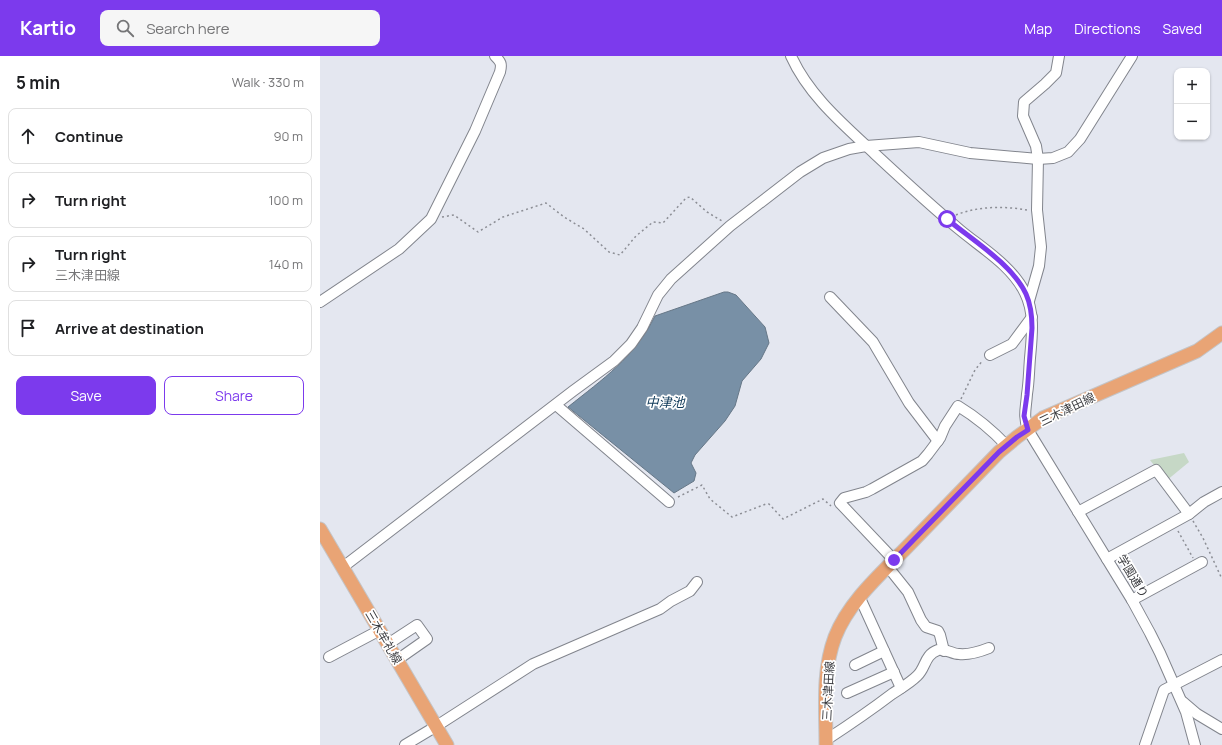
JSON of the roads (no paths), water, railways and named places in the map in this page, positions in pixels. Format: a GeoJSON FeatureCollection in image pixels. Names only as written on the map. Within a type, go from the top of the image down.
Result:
{"type":"FeatureCollection","features":[{"type":"Feature","properties":{"kind":"main road","name":"三木津田線"},"geometry":{"type":"LineString","coordinates":[[826,742],[826,690],[828,664],[835,638],[846,615],[891,563],[999,452],[1043,418],[1198,351],[1222,333]]}},
{"type":"Feature","properties":{"kind":"main road","name":"三木牟礼線"},"geometry":{"type":"LineString","coordinates":[[320,529],[435,727],[447,745]]}},
{"type":"Feature","properties":{"kind":"street"},"geometry":{"type":"LineString","coordinates":[[320,302],[399,249],[431,219],[475,131],[500,72],[502,65],[495,56]]}},
{"type":"Feature","properties":{"kind":"street"},"geometry":{"type":"LineString","coordinates":[[791,56],[813,93],[825,106],[866,146],[947,219],[1009,271],[1022,287],[1029,301],[1032,317],[1032,338],[1024,416],[1028,430]]}},
{"type":"Feature","properties":{"kind":"street"},"geometry":{"type":"LineString","coordinates":[[1029,301],[1039,266],[1041,247],[1037,213],[1038,159],[1036,146],[1023,116],[1024,102],[1056,73],[1059,56]]}},
{"type":"Feature","properties":{"kind":"street"},"geometry":{"type":"LineString","coordinates":[[343,567],[620,356],[631,344],[642,328],[658,295],[671,279],[730,226],[800,172],[823,158],[848,149],[866,146],[919,142],[970,153],[1038,159],[1053,158],[1068,152],[1080,139],[1132,56]]}},
{"type":"Feature","properties":{"kind":"street"},"geometry":{"type":"LineString","coordinates":[[830,297],[873,342],[909,403],[938,441]]}},
{"type":"Feature","properties":{"kind":"street"},"geometry":{"type":"LineString","coordinates":[[990,355],[1012,344],[1032,317]]}},
{"type":"Feature","properties":{"kind":"street"},"geometry":{"type":"LineString","coordinates":[[556,405],[669,502]]}},
{"type":"Feature","properties":{"kind":"street"},"geometry":{"type":"LineString","coordinates":[[944,650],[938,631],[926,627],[921,620],[908,592],[891,563],[840,503],[844,498],[872,489],[922,461],[938,441],[945,426],[958,406],[982,422],[1007,446]]}},
{"type":"Feature","properties":{"kind":"street","name":"学園通り"},"geometry":{"type":"LineString","coordinates":[[1028,430],[1132,600],[1160,653],[1186,712],[1195,745]]}},
{"type":"Feature","properties":{"kind":"street"},"geometry":{"type":"LineString","coordinates":[[1078,512],[1156,470],[1189,514]]}},
{"type":"Feature","properties":{"kind":"street"},"geometry":{"type":"LineString","coordinates":[[1107,559],[1174,523],[1222,492]]}},
{"type":"Feature","properties":{"kind":"street"},"geometry":{"type":"LineString","coordinates":[[1132,600],[1199,563]]}},
{"type":"Feature","properties":{"kind":"street"},"geometry":{"type":"LineString","coordinates":[[405,745],[533,664],[660,609],[671,601],[690,591],[696,582]]}},
{"type":"Feature","properties":{"kind":"street"},"geometry":{"type":"LineString","coordinates":[[860,598],[901,688]]}},
{"type":"Feature","properties":{"kind":"street"},"geometry":{"type":"LineString","coordinates":[[388,644],[417,625],[427,639],[397,660]]}},
{"type":"Feature","properties":{"kind":"street"},"geometry":{"type":"LineString","coordinates":[[329,657],[380,630]]}},
{"type":"Feature","properties":{"kind":"street"},"geometry":{"type":"LineString","coordinates":[[826,742],[919,674],[925,661],[931,654],[939,650],[944,650],[958,654],[968,654],[989,648]]}},
{"type":"Feature","properties":{"kind":"street"},"geometry":{"type":"LineString","coordinates":[[855,665],[884,651]]}},
{"type":"Feature","properties":{"kind":"street"},"geometry":{"type":"LineString","coordinates":[[1145,745],[1164,690],[1222,660]]}},
{"type":"Feature","properties":{"kind":"street"},"geometry":{"type":"LineString","coordinates":[[847,693],[894,672]]}},
{"type":"Feature","properties":{"kind":"street"},"geometry":{"type":"LineString","coordinates":[[1181,701],[1197,714],[1222,729]]}},
{"type":"Feature","properties":{"kind":"water","name":"中津池"},"geometry":{"type":"Polygon","coordinates":[[[724,292],[736,295],[765,327],[769,343],[761,359],[742,381],[735,406],[725,421],[695,455],[691,463],[696,473],[694,481],[674,493],[568,407],[606,377],[628,355],[647,331],[655,316],[724,292]]]}}]}
